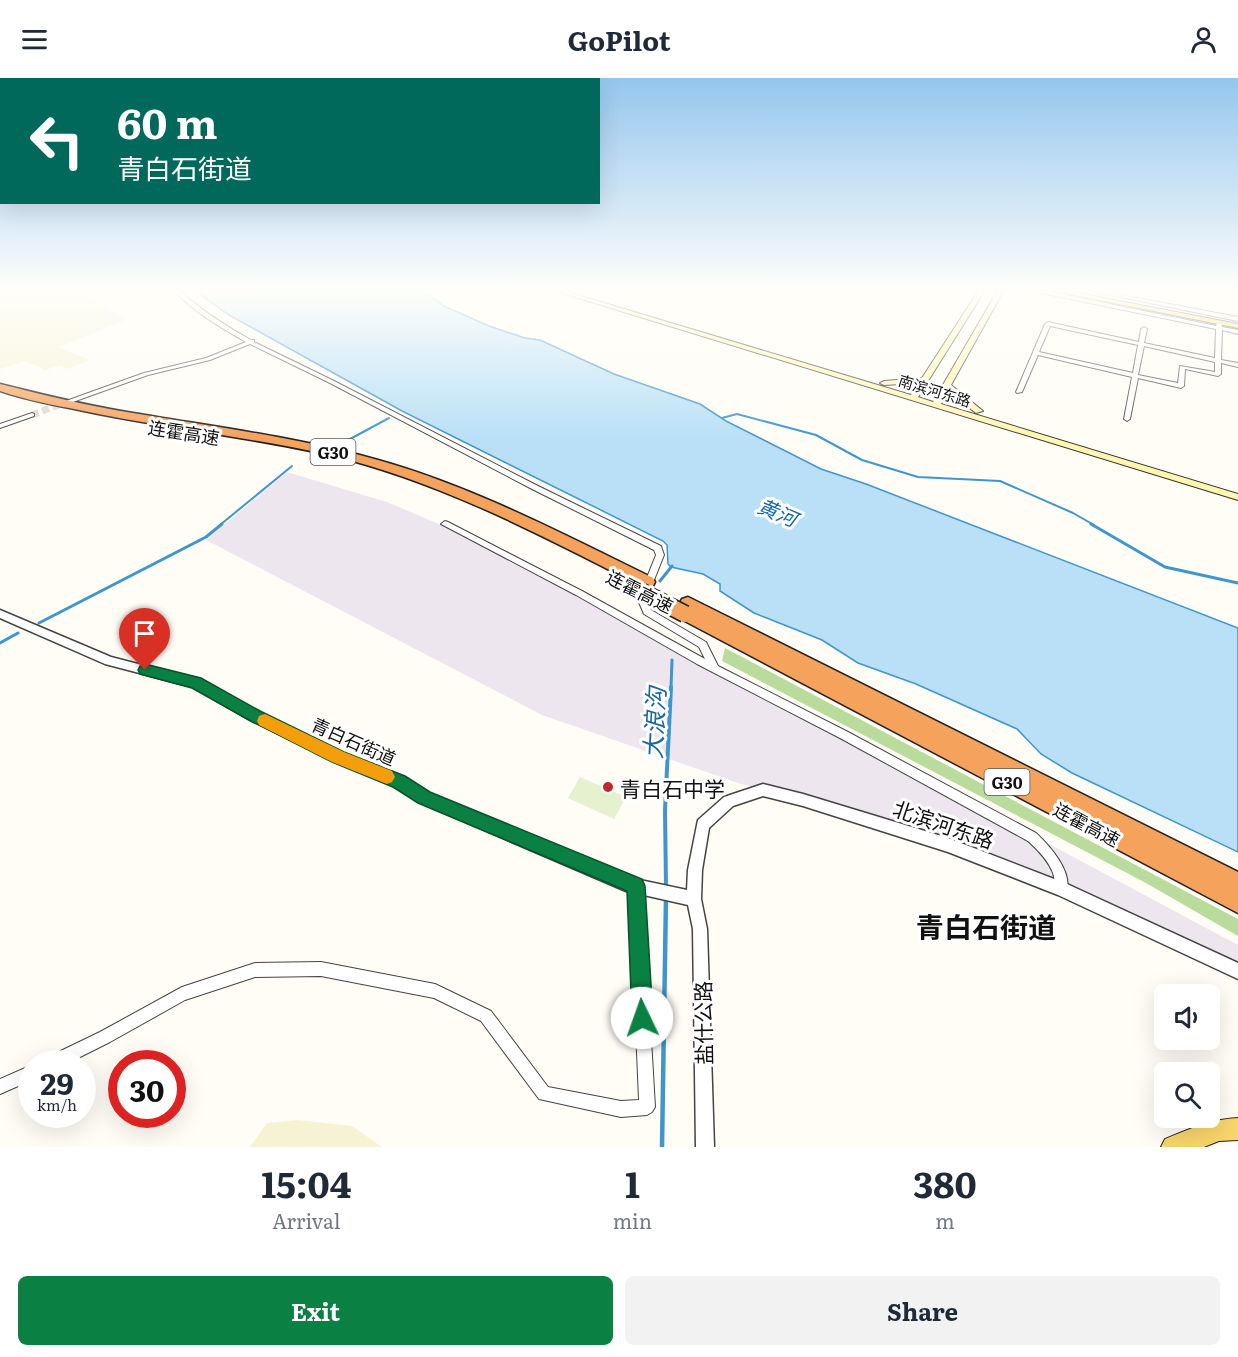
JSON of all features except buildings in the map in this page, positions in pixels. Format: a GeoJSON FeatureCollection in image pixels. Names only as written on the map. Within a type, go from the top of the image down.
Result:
{"type":"FeatureCollection","features":[{"type":"Feature","properties":{"kind":"highway","name":"连霍高速"},"geometry":{"type":"LineString","coordinates":[[0,387],[103,413],[335,452],[419,478],[519,519],[687,609],[1238,884]]}},
{"type":"Feature","properties":{"kind":"highway","name":"连霍高速"},"geometry":{"type":"LineString","coordinates":[[0,395],[94,418],[286,449],[340,462],[447,497],[644,587]]}},
{"type":"Feature","properties":{"kind":"highway","name":"连霍高速"},"geometry":{"type":"LineString","coordinates":[[687,609],[1238,902]]}},
{"type":"Feature","properties":{"kind":"main road","name":"南滨河东路"},"geometry":{"type":"LineString","coordinates":[[732,340],[1238,497]]}},
{"type":"Feature","properties":{"kind":"main road","name":"南滨河东路"},"geometry":{"type":"LineString","coordinates":[[736,340],[884,383],[914,395]]}},
{"type":"Feature","properties":{"kind":"main road"},"geometry":{"type":"LineString","coordinates":[[914,395],[950,340]]}},
{"type":"Feature","properties":{"kind":"main road"},"geometry":{"type":"LineString","coordinates":[[937,402],[973,340]]}},
{"type":"Feature","properties":{"kind":"main road"},"geometry":{"type":"LineString","coordinates":[[884,383],[924,380]]}},
{"type":"Feature","properties":{"kind":"main road"},"geometry":{"type":"LineString","coordinates":[[947,385],[979,411]]}},
{"type":"Feature","properties":{"kind":"main road","name":"南滨河东路"},"geometry":{"type":"LineString","coordinates":[[937,402],[979,411],[1238,489]]}},
{"type":"Feature","properties":{"kind":"main road"},"geometry":{"type":"LineString","coordinates":[[1173,1147],[1219,1130],[1238,1129]]}},
{"type":"Feature","properties":{"kind":"street"},"geometry":{"type":"LineString","coordinates":[[1019,392],[1041,340]]}},
{"type":"Feature","properties":{"kind":"street"},"geometry":{"type":"LineString","coordinates":[[1121,340],[1238,365]]}},
{"type":"Feature","properties":{"kind":"street"},"geometry":{"type":"LineString","coordinates":[[1127,419],[1141,340]]}},
{"type":"Feature","properties":{"kind":"street"},"geometry":{"type":"LineString","coordinates":[[1035,353],[1181,386],[1182,367],[1218,374],[1219,340]]}},
{"type":"Feature","properties":{"kind":"street"},"geometry":{"type":"LineString","coordinates":[[68,402],[146,374],[208,358],[252,341],[520,481],[658,548],[660,555],[642,600],[643,606],[647,612],[703,645],[714,668]]}},
{"type":"Feature","properties":{"kind":"street"},"geometry":{"type":"LineString","coordinates":[[0,426],[32,415]]}},
{"type":"Feature","properties":{"kind":"street"},"geometry":{"type":"LineString","coordinates":[[445,524],[579,593],[700,661],[1032,837],[1055,861],[1061,876],[1062,889]]}},
{"type":"Feature","properties":{"kind":"street","name":"青白石街道"},"geometry":{"type":"LineString","coordinates":[[0,614],[109,661],[196,683],[254,716],[338,757],[399,782],[424,798],[641,887],[687,897]]}},
{"type":"Feature","properties":{"kind":"street","name":"北滨河东路"},"geometry":{"type":"LineString","coordinates":[[687,897],[695,870],[703,825],[729,801],[763,790],[803,800],[948,845],[1062,889],[1238,971]]}},
{"type":"Feature","properties":{"kind":"street"},"geometry":{"type":"LineString","coordinates":[[78,1050],[182,994],[255,970],[321,969],[435,991],[486,1016],[544,1094],[621,1109],[647,1107],[641,887]]}},
{"type":"Feature","properties":{"kind":"street","name":"盐什公路"},"geometry":{"type":"LineString","coordinates":[[687,897],[700,929],[705,1147]]}},
{"type":"Feature","properties":{"kind":"street"},"geometry":{"type":"LineString","coordinates":[[0,1087],[18,1079]]}},
{"type":"Feature","properties":{"kind":"shaded area"},"geometry":{"type":"Polygon","coordinates":[[[0,340],[76,340],[58,347],[90,360],[67,369],[60,365],[45,370],[25,361],[0,369],[0,340]]]}},
{"type":"Feature","properties":{"kind":"shaded area"},"geometry":{"type":"Polygon","coordinates":[[[287,472],[387,502],[500,550],[1238,945],[1238,977],[1024,873],[837,807],[741,784],[542,715],[206,540],[287,472]]]}},
{"type":"Feature","properties":{"kind":"shaded area"},"geometry":{"type":"Polygon","coordinates":[[[297,1120],[352,1126],[382,1147],[250,1147],[267,1123],[297,1120]]]}},
{"type":"Feature","properties":{"kind":"green space"},"geometry":{"type":"Polygon","coordinates":[[[725,648],[1238,919],[1238,936],[1146,883],[722,661],[725,648]]]}},
{"type":"Feature","properties":{"kind":"green space"},"geometry":{"type":"Polygon","coordinates":[[[580,777],[626,797],[614,819],[568,798],[580,777]]]}},
{"type":"Feature","properties":{"kind":"water","name":"黄河"},"geometry":{"type":"Polygon","coordinates":[[[274,340],[540,340],[614,374],[700,404],[726,421],[821,469],[866,484],[1238,628],[1238,852],[1072,773],[1041,754],[1017,729],[916,684],[858,663],[822,640],[754,613],[720,591],[720,584],[703,574],[671,567],[668,564],[667,545],[663,541],[402,411],[274,340]]]}},
{"type":"Feature","properties":{"kind":"waterway"},"geometry":{"type":"LineString","coordinates":[[722,418],[737,414],[816,435],[862,460],[918,477],[1000,481],[1073,513],[1094,525]]}},
{"type":"Feature","properties":{"kind":"waterway"},"geometry":{"type":"LineString","coordinates":[[339,445],[389,418]]}},
{"type":"Feature","properties":{"kind":"waterway"},"geometry":{"type":"LineString","coordinates":[[220,525],[292,466]]}},
{"type":"Feature","properties":{"kind":"waterway"},"geometry":{"type":"LineString","coordinates":[[39,623],[206,537],[222,524]]}},
{"type":"Feature","properties":{"kind":"waterway"},"geometry":{"type":"LineString","coordinates":[[1091,524],[1165,567],[1238,583]]}},
{"type":"Feature","properties":{"kind":"waterway","name":"大浪沟"},"geometry":{"type":"LineString","coordinates":[[660,581],[672,566]]}},
{"type":"Feature","properties":{"kind":"waterway"},"geometry":{"type":"LineString","coordinates":[[0,643],[18,633]]}},
{"type":"Feature","properties":{"kind":"waterway","name":"大浪沟"},"geometry":{"type":"LineString","coordinates":[[671,688],[672,660]]}},
{"type":"Feature","properties":{"kind":"waterway","name":"大浪沟"},"geometry":{"type":"LineString","coordinates":[[666,887],[665,810],[671,687]]}},
{"type":"Feature","properties":{"kind":"waterway","name":"大浪沟"},"geometry":{"type":"LineString","coordinates":[[662,1147],[666,897]]}},
{"type":"Feature","properties":{"kind":"tunnel"},"geometry":{"type":"LineString","coordinates":[[32,415],[66,402]]}},
{"type":"Feature","properties":{"kind":"slow traffic"},"geometry":{"type":"LineString","coordinates":[[265,721],[338,757],[387,777]]}},
{"type":"Feature","properties":{"kind":"place","name":"青白石中学"},"geometry":{"type":"Point","coordinates":[608,787]}},
{"type":"Feature","properties":{"kind":"district","name":"青白石街道"},"geometry":{"type":"Point","coordinates":[986,926]}},
{"type":"Feature","properties":{"kind":"route"},"geometry":{"type":"LineString","coordinates":[[145,670],[196,683],[254,716],[338,757],[399,782],[424,798],[626,884],[636,886],[642,1018]]}}]}
